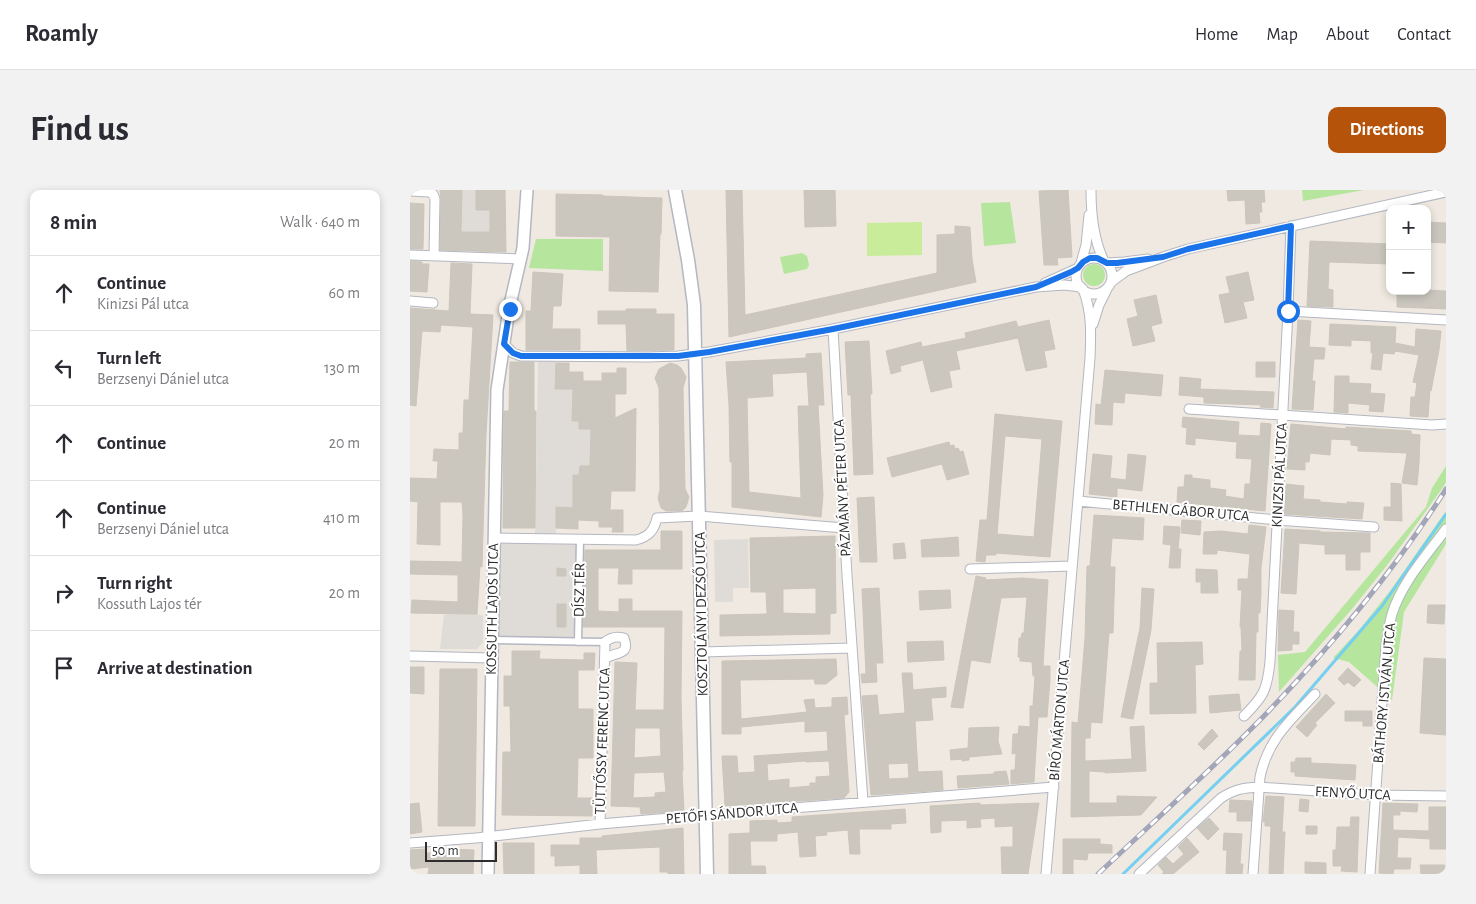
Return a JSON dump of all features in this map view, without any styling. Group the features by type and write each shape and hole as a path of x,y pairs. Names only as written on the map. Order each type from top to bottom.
{"main road":[{"name":"KOSZTOLÁNYI DEZSŐ UTCA","path":"675,190 692,284 696,354 707,874"}],"street":[{"name":"KOSSUTH LAJOS UTCA","path":"488,874 498,390 510,309 523,248 527,190"},
{"path":"1091,190 1091,207 1096,243 1111,270 1109,285"},
{"path":"410,192 429,192 433,194 435,199 434,256"},
{"path":"504,344 513,353 521,356 696,354 833,329 1036,287 1064,285 1096,293 1102,291 1126,270 1188,249 1446,192"},
{"path":"1082,288 1077,276 1084,253 1091,207"},
{"name":"KINIZSI PÁL UTCA","path":"1244,716 1263,695 1268,683 1291,226"},
{"path":"410,255 521,259"},
{"path":"1036,287 1058,278 1090,258 1097,258 1105,262 1124,262 1163,257"},
{"name":"BÍRÓ MÁRTON UTCA","path":"1091,332 1099,306 1109,285"},
{"name":"BÍRÓ MÁRTON UTCA","path":"1046,874 1091,332 1090,307 1082,288"},
{"path":"410,302 433,303"},
{"path":"1288,311 1446,320"},
{"name":"PÁZMÁNY PÉTER UTCA","path":"833,329 844,528 864,802"},
{"path":"1189,409 1432,425 1446,424"},
{"name":"BETHLEN GÁBOR UTCA","path":"1078,501 1277,520 1374,527"},
{"path":"494,538 636,540 652,532 657,518 699,516 844,528"},
{"name":"BÁTHORY ISTVÁN UTCA","path":"1370,874 1386,645 1392,614 1412,574 1446,529"},
{"name":"DÍSZ TÉR","path":"578,642 580,539"},
{"path":"970,569 1072,566"},
{"path":"492,640 605,642 617,636 624,638 627,645 625,650 619,654 610,654 605,659"},
{"name":"TÜTTŐSSY FERENC UTCA","path":"600,824 605,642"},
{"path":"702,652 852,648"},
{"path":"410,656 491,658"},
{"path":"1253,874 1259,787 1263,763 1273,741 1314,694"},
{"name":"PETŐFI SÁNDOR UTCA","path":"410,843 488,837 600,824 1054,787"},
{"name":"FENYŐ UTCA","path":"1139,874 1221,798 1241,788 1259,787 1376,795 1446,796"}],"green space":[{"path":"1302,190 1364,190 1303,201"},
{"path":"1010,202 1016,243 984,246 981,203"},
{"path":"922,222 922,255 867,256 867,223"},
{"path":"536,239 603,239 603,271 529,268"},
{"path":"802,253 807,256 809,265 807,269 784,274 780,257"},
{"path":"1094,264 1102,267 1105,275 1102,283 1094,286 1086,283 1083,275 1086,267"},
{"path":"1446,466 1446,482 1388,564 1352,609 1279,692 1278,655 1305,652 1426,507 1432,488"},
{"path":"1446,511 1446,544 1404,612 1392,700 1349,662 1333,658 1359,630 1390,591"}],"shaded area":[{"path":"462,190 476,190 490,210 490,232 461,232"},
{"path":"538,361 556,361 555,388 573,389 572,421 579,421 591,429 590,466 580,466 579,475 574,475 573,508 556,508 556,539 580,539 578,642 496,640 499,538 535,538"},
{"path":"748,539 749,588 733,588 733,602 715,602 714,540"},
{"path":"451,613 483,616 483,642 477,649 440,649 444,615"}],"building":[{"path":"440,190 462,190 461,232 490,232 490,210 476,210 476,190 505,190 506,252 440,250"},
{"path":"726,190 742,190 745,315 937,273 937,235 955,234 955,226 970,227 976,282 729,337"},
{"path":"804,190 835,190 836,226 805,227"},
{"path":"1068,190 1072,257 1057,258 1058,265 1044,265 1039,191"},
{"path":"1227,190 1264,190 1265,202 1261,202 1262,212 1259,212 1260,223 1246,224 1245,200 1228,201"},
{"path":"556,194 662,198 658,292 609,291 610,237 556,236"},
{"path":"410,203 424,204 423,249 410,249"},
{"path":"1431,222 1446,223 1446,243 1431,242"},
{"path":"1310,241 1386,244 1386,264 1329,262 1328,289 1333,290 1333,307 1307,306"},
{"path":"410,261 429,264 427,292 410,291"},
{"path":"451,263 472,264 470,314 493,315 486,434 482,567 480,566 477,614 411,613 412,600 458,602 458,575 410,574 410,561 462,562 462,502 440,502 440,545 417,544 418,502 410,501 410,478 437,479 438,461 433,461 434,449 459,450 459,433 463,433 464,400 469,400 473,327 441,325 440,332 422,331 416,406 410,405 410,308 449,311"},
{"path":"533,272 563,274 561,306 553,306 552,329 580,329 580,350 526,350 526,311 531,311"},
{"path":"1248,272 1254,300 1243,302 1247,318 1225,323 1219,295 1230,293 1226,277"},
{"path":"1431,290 1446,291 1446,309 1397,307 1397,295 1431,295"},
{"path":"1156,295 1162,323 1151,326 1155,341 1133,346 1127,319 1138,316 1134,300"},
{"path":"626,309 656,309 656,314 674,314 674,350 627,351 626,324 598,324 598,311 626,311"},
{"path":"1049,320 1055,349 1044,351 1047,367 1026,371 1018,338 956,351 960,369 949,371 952,387 931,392 923,360 900,366 901,371 891,374 886,351 921,342 922,347 966,338 965,333 1016,321 1018,327"},
{"path":"1298,320 1311,321 1309,347 1325,348 1324,359 1314,359 1312,381 1315,381 1313,410 1292,409"},
{"path":"1330,324 1396,327 1395,343 1415,347 1416,329 1441,331 1439,350 1430,390 1428,417 1410,416 1411,397 1415,397 1417,383 1413,382 1419,355 1395,351 1394,354 1383,353 1381,370 1371,369 1373,353 1371,353 1371,341 1351,340 1351,346 1329,345"},
{"path":"869,341 873,474 854,475 851,395 848,395 845,342"},
{"path":"821,353 824,405 818,405 823,495 821,517 732,507 732,462 730,462 726,362 806,358 806,354","holes":["807,372 809,406 798,406 801,498 749,492 747,398 773,396 772,374"]},
{"path":"510,362 534,362 534,411 536,411 535,528 503,528 504,411 509,411"},
{"path":"1256,362 1275,362 1275,377 1256,377"},
{"path":"556,363 569,363 569,372 583,372 583,381 602,381 602,373 617,373 617,368 626,368 626,394 615,394 615,418 636,408 635,491 611,491 610,510 623,510 623,532 612,532 613,527 599,527 599,521 578,520 578,529 556,528 556,507 573,508 573,475 579,475 580,466 590,466 591,429 579,429 579,421 572,421 573,389 555,389"},
{"path":"670,363 681,368 686,377 683,388 685,489 689,497 686,507 682,511 666,511 661,508 658,498 660,490 659,388 655,378 659,369"},
{"path":"1105,370 1163,375 1161,396 1125,393 1124,403 1113,402 1112,425 1095,424 1096,404 1101,405"},
{"path":"1335,376 1349,376 1349,383 1371,384 1370,393 1385,394 1383,412 1369,411 1370,405 1348,403 1348,413 1334,412"},
{"path":"1180,377 1201,379 1200,389 1274,392 1273,408 1260,407 1261,405 1204,403 1204,397 1179,395"},
{"path":"995,414 1062,421 1050,557 996,553 996,555 986,555 985,562 976,561 980,520 987,520","holes":["1005,436 1042,439 1034,537 997,534"]},
{"path":"1183,417 1239,422 1238,435 1260,436 1261,423 1271,424 1265,511 1177,502 1178,487 1184,487 1185,475 1192,475 1192,478 1210,480 1210,488 1226,490 1225,496 1244,499 1245,484 1250,484 1252,459 1236,458 1237,442 1195,438 1195,445 1186,444 1187,428 1182,427"},
{"path":"1291,424 1346,429 1346,427 1411,431 1411,434 1420,435 1417,485 1402,483 1407,453 1358,451 1358,446 1351,445 1351,440 1331,439 1330,455 1310,453 1309,462 1305,462 1305,470 1287,469"},
{"path":"949,442 950,446 954,445 955,449 958,448 960,452 963,451 969,474 947,480 942,464 892,477 887,458"},
{"path":"1093,454 1112,456 1110,478 1126,480 1128,454 1146,456 1142,491 1117,488 1117,497 1089,494"},
{"path":"1391,483 1401,484 1402,521 1384,520 1384,507 1391,507"},
{"path":"1286,484 1304,486 1303,499 1347,504 1347,502 1364,503 1362,519 1284,514"},
{"path":"874,497 877,562 860,562 857,498"},
{"path":"1094,515 1144,518 1143,540 1112,538 1110,567 1115,567 1113,633 1109,633 1102,723 1091,722 1090,738 1085,738 1085,761 1132,759 1130,727 1144,726 1146,771 1105,773 1089,771 1089,803 1117,803 1117,796 1157,797 1141,815 1071,817 1072,722 1078,723 1085,638 1087,566 1090,566"},
{"path":"1182,520 1201,521 1200,535 1181,533"},
{"path":"1249,525 1266,527 1261,568 1260,613 1258,613 1258,632 1256,632 1255,680 1239,680 1240,651 1242,651 1240,627 1242,590 1238,590 1238,579 1248,579 1250,554 1217,550 1217,554 1203,554 1204,532 1221,531 1248,534"},
{"path":"1164,526 1180,527 1178,549 1181,549 1180,568 1169,568 1171,545 1163,544"},
{"path":"1285,529 1370,533 1370,552 1360,552 1360,570 1346,570 1346,554 1325,554 1325,545 1299,543 1296,594 1281,593"},
{"path":"661,531 682,531 682,569 632,569 632,584 618,584 619,568 598,568 598,611 619,612 619,599 632,599 632,611 682,611 681,696 684,811 641,814 640,807 611,806 615,662 637,663 635,710 664,710 665,627 583,627 585,550 661,550","holes":["635,728 660,728 661,756 634,758","664,772 666,792 655,793 655,797 633,798 634,773"]},
{"path":"835,536 836,613 830,614 830,634 720,636 720,615 767,614 766,592 751,592 750,538","holes":["816,588 816,614 783,613 783,589"]},
{"path":"958,537 959,556 922,557 921,540"},
{"path":"904,543 906,558 894,559 893,544"},
{"path":"557,568 566,569 566,576 557,576"},
{"path":"1196,569 1217,570 1218,593 1201,593 1201,582 1196,582"},
{"path":"976,576 986,578 985,580 1022,578 1048,580 1043,666 1050,666 1050,680 1047,717 1038,717 1034,782 1011,784 1011,770 1015,770 1016,753 1012,754 1013,734 1018,734 1019,726 1030,727 1030,706 1033,706 1035,676 1033,676 1032,662 1020,661 1020,657 1018,657 1019,638 1024,633 1027,597 1001,598 990,663 971,660 963,708 951,707"},
{"path":"879,588 883,663 876,663 877,682 862,683 861,674 866,674 862,589"},
{"path":"1142,588 1154,589 1151,630 1133,719 1121,717 1140,628"},
{"path":"950,590 951,608 920,610 919,591"},
{"path":"557,604 566,604 566,627 557,627"},
{"path":"1428,605 1445,605 1444,624 1427,623"},
{"path":"1279,610 1294,611 1293,632 1299,632 1299,644 1292,644 1292,650 1278,651"},
{"path":"943,641 944,660 908,662 907,642"},
{"path":"1202,642 1203,664 1195,665 1196,713 1150,714 1150,683 1158,683 1157,643"},
{"path":"512,651 540,651 539,659 584,660 584,653 595,653 594,670 578,670 578,709 593,709 593,758 578,758 577,798 592,798 592,816 502,815 503,752 511,752 510,706 504,706 504,676 512,676"},
{"path":"1424,658 1446,659 1446,735 1420,733"},
{"path":"836,659 837,675 826,684 815,684 814,679 740,680 741,719 807,712 804,700 814,699 815,708 832,707 832,698 847,697 848,714 844,715 849,792 844,798 725,806 722,756 737,756 738,773 755,772 754,756 828,751 827,731 805,732 805,721 741,727 741,734 722,734 722,661","holes":["829,761 830,776 816,777 816,783 810,783 810,786 789,788 789,779 768,781 767,764"]},
{"path":"410,667 424,667 424,694 410,693"},
{"path":"1348,668 1361,680 1354,687 1348,682 1344,685 1338,679"},
{"path":"440,669 477,669 475,826 438,826"},
{"path":"902,673 912,673 913,690 946,687 946,697 931,698 933,720 915,721 918,772 942,771 943,790 871,795 862,696 877,695 879,715 905,713","holes":["908,763 909,778 889,779 888,764"]},
{"path":"1239,694 1241,710 1210,713 1209,696"},
{"path":"1326,694 1335,703 1315,723 1317,725 1307,737 1296,727"},
{"path":"1345,711 1372,711 1372,726 1363,726 1363,721 1345,721"},
{"path":"999,727 998,741 1002,754 969,757 969,760 962,761 962,759 951,760 950,750 968,748 969,728"},
{"path":"1212,729 1218,736 1204,750 1198,744"},
{"path":"1296,758 1311,758 1311,763 1356,765 1355,780 1295,776 1295,772 1291,772 1291,762 1295,762"},
{"path":"1006,771 1009,784 958,788 957,776 994,774 994,772"},
{"path":"1266,796 1284,797 1282,832 1285,832 1283,874 1269,874 1271,826 1265,826 1265,822 1263,822"},
{"path":"1300,799 1309,800 1308,812 1299,811"},
{"path":"1230,800 1252,801 1251,821 1237,821 1237,812 1229,812"},
{"path":"419,803 422,832 410,834 410,804"},
{"path":"980,803 980,805 1039,803 1028,874 1002,874 1001,847 1013,847 1013,826 995,827 995,818 980,819 981,827 967,828 967,820 941,821 941,832 931,833 930,806"},
{"path":"1383,803 1418,804 1417,812 1400,811 1400,815 1393,815 1393,830 1429,831 1429,807 1446,807 1446,849 1430,849 1430,839 1398,837 1397,858 1411,858 1410,869 1394,869 1393,874 1379,873"},
{"path":"905,809 906,823 891,824 891,829 859,829 860,854 850,854 848,830 826,832 827,835 815,836 816,856 800,857 798,832 777,834 777,841 750,841 751,866 765,866 766,874 729,874 729,834 750,833 750,821 777,820 777,823 792,822 792,817"},
{"path":"1351,817 1359,817 1357,872 1341,871 1342,866 1333,866 1333,850 1336,850 1337,827 1350,827"},
{"path":"1209,818 1219,829 1208,840 1197,828"},
{"path":"1306,826 1317,826 1317,834 1306,834"},
{"path":"683,828 684,874 660,872 660,847 596,850 597,874 580,874 580,865 555,866 555,856 551,856 551,845 580,845 580,838 602,838 602,836"},
{"path":"1224,833 1242,834 1240,864 1243,864 1242,874 1226,874 1227,850 1223,850"},
{"path":"1187,838 1199,852 1173,874 1162,874 1164,872 1158,865 1166,857 1173,864 1184,854 1178,847"},
{"path":"1063,839 1100,839 1100,844 1112,845 1112,853 1088,853 1087,860 1073,859 1073,874 1063,874"},
{"path":"503,843 534,843 534,874 504,874"},
{"path":"425,849 425,853 444,853 444,849 474,850 473,874 428,874 429,867 410,869 410,850"},
{"path":"1305,862 1326,863 1326,874 1305,873"},
{"path":"1420,865 1445,865 1445,874 1421,874"}],"waterway":[{"path":"1123,874 1295,707 1382,606 1446,514"}],"railway":[{"path":"1098,874 1240,740 1311,666 1382,580 1446,489"}],"route":[{"path":"510,309 504,344 513,353 521,356 678,356 773,341 1036,287 1071,272 1090,258 1104,260 1107,263 1117,263 1163,257 1188,249 1291,226 1288,311"}]}
